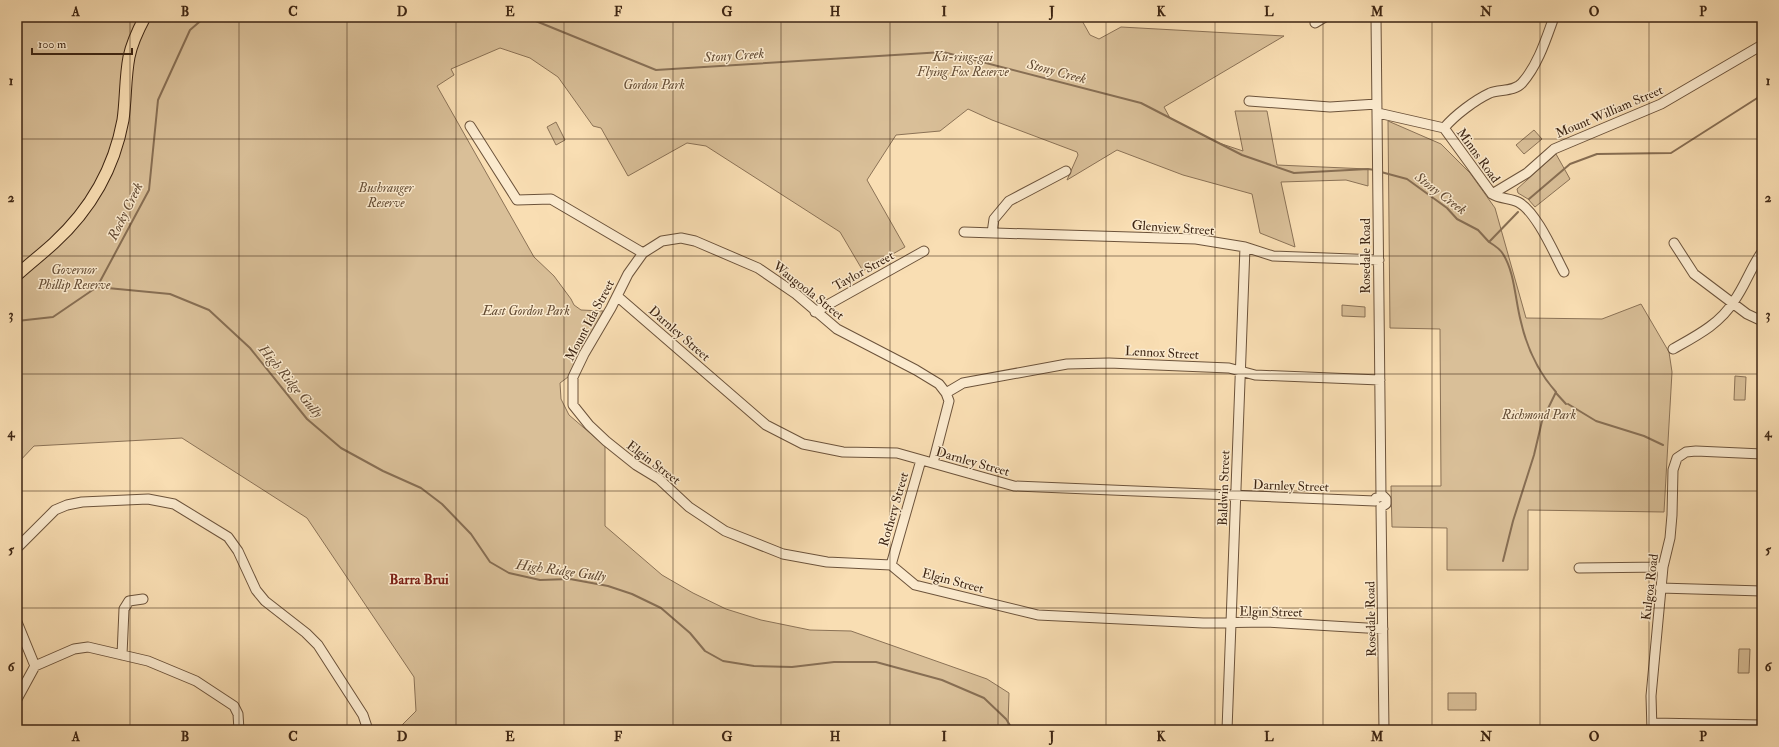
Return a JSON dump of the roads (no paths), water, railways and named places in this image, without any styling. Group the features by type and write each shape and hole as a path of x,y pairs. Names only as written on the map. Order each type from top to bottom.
{"main road":[{"path":"17,275 54,244 79,216 91,200 108,171 117,147 123,119 129,57 132,43 145,17"}],"street":[{"path":"1315,23 1325,17"},
{"name":"Rosedale Road","path":"1376,17 1380,380 1379,501 1383,629 1384,730"},
{"path":"1444,128 1453,117 1491,93 1512,89 1522,84 1541,52 1554,17"},
{"name":"Mount William Street","path":"1492,194 1527,174 1554,149 1661,104 1762,44"},
{"name":"Minns Road","path":"1249,101 1330,107 1377,108 1444,128 1492,194"},
{"path":"470,126 518,200 551,199 643,253"},
{"path":"992,233 994,219 1009,201 1066,171"},
{"path":"1492,194 1499,198 1518,201 1530,210 1564,272"},
{"name":"Glenview Street","path":"964,232 1196,239 1245,247 1274,256 1379,260"},
{"name":"Waugoola Street","path":"643,253 662,240 681,238 695,241 758,268 796,294 815,312 837,329 916,370 939,384 946,393"},
{"path":"1674,242 1694,274 1734,302 1747,314 1762,321"},
{"name":"Baldwin Street","path":"1227,730 1245,247"},
{"name":"Taylor Street","path":"815,312 924,251"},
{"path":"1673,349 1710,327 1734,302 1762,252"},
{"name":"Mount Ida Street","path":"573,405 573,377 628,274 643,253"},
{"name":"Darnley Street","path":"617,296 766,425 803,444 843,452 896,453 1014,486 1379,501"},
{"name":"Lennox Street","path":"946,393 963,383 1067,364 1125,364 1229,368 1255,376 1380,380"},
{"path":"933,463 949,401 946,393"},
{"name":"Elgin Street","path":"573,405 589,425 606,440 636,465 659,479 689,507 725,531 783,554 827,562 891,565 915,585 1038,615 1203,623 1268,622 1383,629"},
{"name":"Kulgoa Road","path":"1652,727 1651,696 1660,588 1670,538 1673,470 1677,458 1686,452 1762,454"},
{"name":"Rothery Street","path":"891,565 921,460"},
{"path":"17,548 55,510 67,505 82,502 148,499 174,504 228,537 238,551 256,590 265,601 306,633 318,645 363,715 368,730"},
{"path":"1579,568 1663,567"},
{"path":"1660,588 1762,591"},
{"path":"122,655 124,609 129,601 143,599"},
{"path":"17,622 35,666"},
{"path":"17,700 35,666 81,647 88,647 148,661 196,681 234,706 238,714 239,730"},
{"path":"1652,727 1762,725"}],"waterway":[{"name":"Rocky Creek","path":"17,321 53,317 97,287 149,190 158,100 190,30 205,17"},
{"name":"Stony Creek","path":"526,17 656,70 943,52 1141,103 1242,155 1294,173 1368,169 1375,170"},
{"name":"Stony Creek","path":"1529,199 1570,164 1597,154 1671,153 1762,95"},
{"name":"Stony Creek","path":"1381,172 1407,179 1447,208 1457,219 1478,230 1489,242 1518,212"},
{"path":"1489,242 1500,250 1507,261 1526,341 1539,368 1556,392 1542,421 1534,455 1513,521 1503,561"},
{"name":"High Ridge Gully","path":"97,287 170,294 209,310 250,348 307,419 341,448 383,471 421,488 442,504 471,534 490,562 509,573 540,580 570,579 608,586 632,594 661,608 690,633 705,651 723,661 754,666 792,667 834,662 876,662 942,680 984,698 1006,719 1013,730"},
{"path":"1556,393 1566,404"},
{"path":"1568,404 1596,421 1644,436 1663,445"}],"district":[{"name":"Barra Brui","path":"419,579"}],"park label":[{"name":"Ku-ring-gai Flying Fox Reserve","path":"963,64"},
{"name":"Gordon Park","path":"654,84"},
{"name":"Bushranger Reserve","path":"386,194"},
{"name":"Governor Phillip Reserve","path":"74,276"},
{"name":"East Gordon Park","path":"526,310"},
{"name":"Richmond Park","path":"1539,414"}]}
